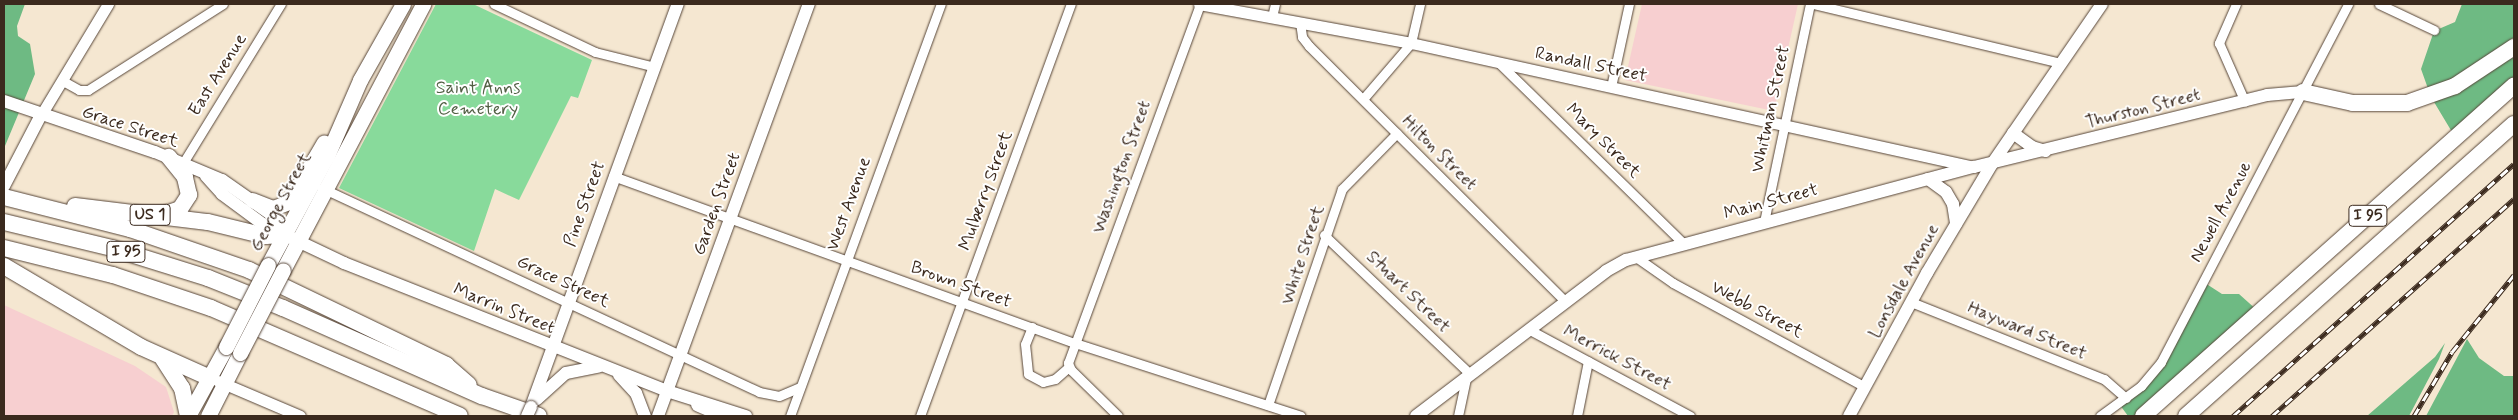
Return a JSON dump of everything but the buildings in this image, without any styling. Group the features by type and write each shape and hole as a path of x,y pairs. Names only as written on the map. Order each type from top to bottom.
{"highway":[{"path":"2303,92 2353,103 2407,103 2455,86 2514,47"},
{"name":"I 95","path":"2143,416 2514,85"},
{"name":"I 95","path":"2186,416 2514,124"},
{"path":"154,215 176,212 187,200 188,182 176,160"},
{"path":"7,194 153,236 262,275 446,365 482,396"},
{"name":"US 1","path":"7,194 221,224 259,235 292,238"},
{"name":"I 95","path":"4,222 99,244 208,278 283,308 482,396 532,413"},
{"name":"I 95","path":"4,248 104,272 211,308 460,416"},
{"path":"4,266 162,358 217,381"},
{"path":"162,358 182,388 188,416"},
{"path":"699,404 727,416"}],"main road":[{"name":"George Street","path":"319,187 360,80 402,4"},
{"name":"George Street","path":"188,416 217,381 319,187 423,4"},
{"name":"Pine Street","path":"532,413 552,346 613,176 678,4"},
{"name":"Garden Street","path":"659,414 809,4"},
{"path":"1992,164 2102,4"},
{"path":"252,200 273,208 289,202 360,80"},
{"name":"Thurston Street","path":"1992,164 2266,96 2303,92"},
{"name":"Grace Street","path":"6,101 41,115 176,160 206,176 230,184 272,215 292,238"},
{"path":"7,194 41,115"},
{"path":"2013,133 2032,147 2045,151"},
{"name":"Main Street","path":"1416,416 1606,270 1636,257 1683,244 1974,167 1992,164"},
{"name":"Lonsdale Avenue","path":"1849,416 1956,224 1992,164"},
{"name":"Grace Street","path":"206,176 229,199 264,225 292,238"},
{"path":"1928,179 1946,192 1953,204 1956,224"},
{"name":"Marrin Street","path":"292,238 359,270 699,404 746,416"},
{"path":"532,413 558,378 582,368 610,369 630,385 644,411"},
{"name":"George Street","path":"208,416 217,381"}],"street":[{"path":"41,115 108,4"},
{"path":"63,81 79,90 88,90 223,4"},
{"name":"East Avenue","path":"176,160 281,4"},
{"path":"494,4 595,52 655,67"},
{"name":"West Avenue","path":"790,416 941,4"},
{"name":"Mulberry Street","path":"920,416 1071,4"},
{"name":"Randall Street","path":"1199,4 1412,43 1974,167"},
{"name":"Washington Street","path":"1075,343 1199,4"},
{"path":"1272,17 1275,4"},
{"path":"1363,99 1412,43 1420,4"},
{"path":"1611,87 1629,4"},
{"path":"1812,4 2061,63"},
{"name":"Whitman Street","path":"1764,222 1783,125 1812,4"},
{"path":"2236,4 2219,43 2245,102"},
{"name":"Newell Avenue","path":"2100,416 2126,398 2147,380 2161,362 2348,4"},
{"path":"2379,4 2434,30"},
{"name":"Hilton Street","path":"1300,22 1299,30 1306,41 1565,301"},
{"name":"Mary Street","path":"1499,62 1683,244"},
{"name":"White Street","path":"1268,405 1296,329 1324,235 1342,189 1397,133"},
{"name":"Brown Street","path":"613,176 1075,343 1301,416"},
{"name":"Grace Street","path":"319,187 771,397 800,387"},
{"name":"Stuart Street","path":"1324,235 1468,375"},
{"name":"Webb Street","path":"1636,257 1673,283 1865,387"},
{"name":"Hayward Street","path":"1912,302 2104,380 2126,398"},
{"path":"1032,327 1025,344 1028,374 1043,382 1055,379 1069,367 1075,343"},
{"name":"Merrick Street","path":"1528,329 1690,416"},
{"path":"1577,416 1588,360"},
{"path":"1069,367 1118,416"},
{"path":"1459,412 1468,375"},
{"path":"217,381 300,416"},
{"path":"1445,393 1459,412"}],"shaded area":[{"path":"1642,4 1798,4 1774,111 1625,80"},
{"path":"4,305 135,366 166,387 174,412 172,416 4,416"}],"green space":[{"path":"4,4 25,4 17,26 18,36 30,44 35,74 5,146"},
{"name":"Saint Anns Cemetery","path":"436,4 473,4 592,60 578,98 571,96 519,200 495,189 474,251 339,188"},
{"path":"2462,4 2514,4 2514,85 2455,137 2431,97 2421,69 2434,31 2455,22"},
{"path":"2205,283 2222,294 2239,294 2258,311 2142,416 2128,416 2117,401 2148,376"},
{"path":"2467,339 2479,358 2504,376 2514,376 2514,416 2426,416"},
{"path":"2445,343 2439,359 2409,416 2367,416 2435,357"}],"railway":[{"path":"2233,416 2514,164"},
{"path":"2272,416 2514,199"},
{"path":"2414,416 2452,352 2514,275"}]}
